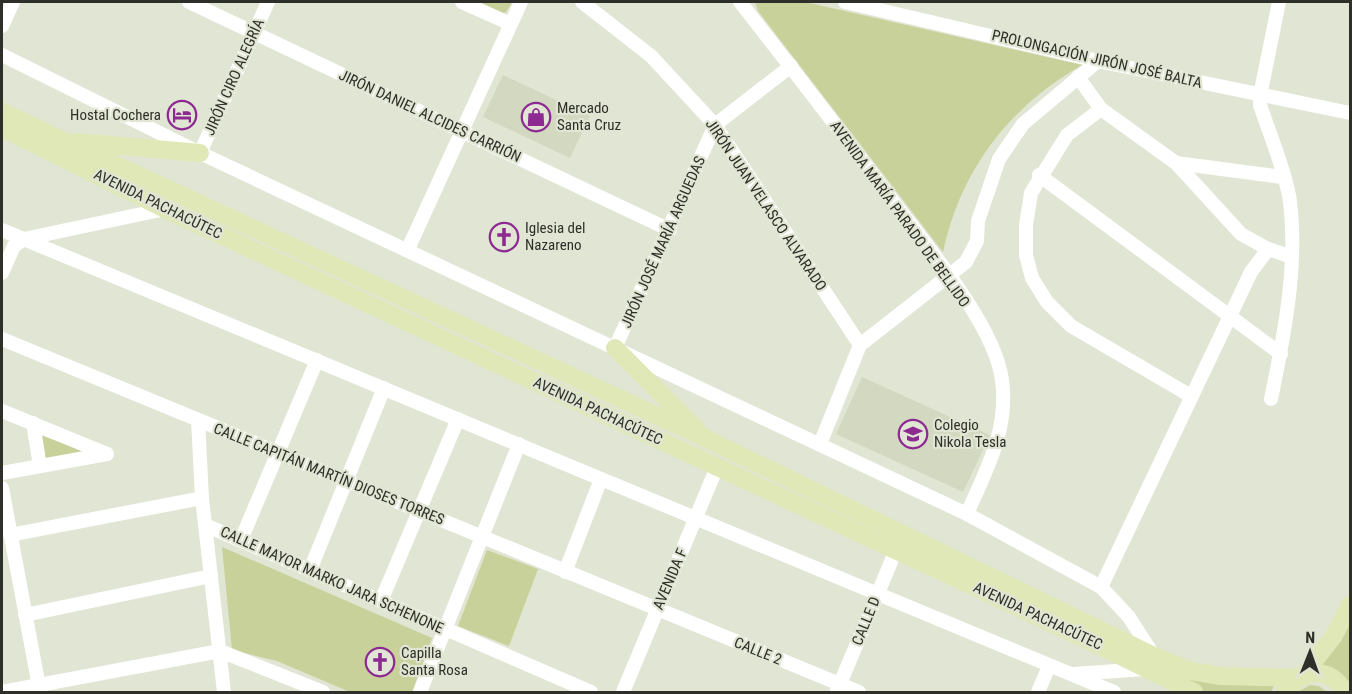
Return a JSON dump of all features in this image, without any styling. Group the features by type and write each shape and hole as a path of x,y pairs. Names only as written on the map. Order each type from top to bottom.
{"main road":[{"name":"AVENIDA PACHACÚTEC","path":"2,112 707,439 1151,662 1194,693"},
{"name":"AVENIDA PACHACÚTEC","path":"2,128 165,209 896,550 1151,662 1221,676 1324,675 1336,681 1345,693"},
{"path":"62,140 200,153"},
{"path":"615,348 707,439"},
{"path":"1285,693 1333,637 1350,605"}],"street":[{"path":"2,26 13,2"},
{"name":"JIRÓN DANIEL ALCIDES CARRIÓN","path":"189,2 670,230"},
{"name":"JIRÓN CIRO ALEGRÍA","path":"200,153 268,2"},
{"path":"462,2 511,24"},
{"path":"408,249 521,2"},
{"name":"JIRÓN JUAN VELASCO ALVARADO","path":"582,2 651,56 715,125 860,345"},
{"name":"AVENIDA MARÍA PARADO DE BELLIDO","path":"740,2 950,277 995,348 1002,380 1004,413 999,439 967,514"},
{"name":"PROLONGACIÓN JIRÓN JOSÉ BALTA","path":"845,2 1260,96 1350,113"},
{"path":"1271,399 1281,354 1292,257 1290,199 1260,96 1279,2"},
{"name":"AVENIDA PACHACÚTEC","path":"2,55 200,153 967,514 1101,587 1129,617 1151,662"},
{"path":"820,444 860,345 950,277 966,262 977,241 978,221 999,159 1023,124 1098,60"},
{"name":"JIRÓN JOSÉ MARÍA ARGUEDAS","path":"615,348 670,230 715,125 791,66"},
{"path":"1078,77 1101,109 1176,163 1240,234 1268,249 1292,257"},
{"path":"1101,109 1067,135 1040,175 1031,193 1026,225 1026,255 1032,278 1047,302 1071,326 1191,396"},
{"path":"1176,163 1282,177"},
{"path":"1040,175 1281,354"},
{"path":"2,273 14,246 24,239 165,209"},
{"path":"2,230 1114,693"},
{"path":"1101,587 1251,272 1268,249"},
{"name":"CALLE CAPITÁN MARTÍN DIOSES TORRES","path":"2,339 657,610"},
{"path":"241,540 317,360"},
{"path":"310,570 384,388"},
{"path":"2,411 107,454 2,473"},
{"path":"381,601 458,419"},
{"path":"198,420 202,498 224,693"},
{"path":"33,423 40,466"},
{"path":"420,693 519,444"},
{"name":"AVENIDA F","path":"623,693 717,466"},
{"path":"565,572 601,479"},
{"path":"2,488 40,689"},
{"path":"10,535 202,498"},
{"name":"CALLE MAYOR MARKO JARA SCHENONE","path":"205,525 591,693"},
{"name":"CALLE D","path":"838,688 896,550"},
{"path":"25,615 212,576"},
{"name":"CALLE 2","path":"657,610 838,688 860,693"},
{"path":"2,692 40,689 220,651 323,693"},
{"path":"1069,674 1151,662"},
{"path":"1038,693 1049,666"}],"shaded area":[{"name":"Mercado Santa Cruz","path":"503,75 590,116 570,158 483,117"},
{"name":"Colegio Nikola Tesla","path":"862,377 990,435 963,492 836,434"}],"green space":[{"path":"468,2 512,2 506,12 498,16"},
{"path":"755,2 805,2 1082,65 1032,100 992,143 962,194 943,252 758,11"},
{"path":"40,435 91,453 44,461"},
{"path":"222,547 432,638 412,692 350,692 277,661 232,650"},
{"path":"487,550 538,569 509,646 458,626"},
{"path":"1350,625 1350,684 1320,667"},
{"path":"1168,667 1274,686 1271,692 1203,692"},
{"path":"1310,685 1319,686 1327,692 1298,692"}],"place":[{"name":"Hostal Cochera","path":"182,115"},
{"name":"Mercado Santa Cruz","path":"536,117"},
{"name":"Iglesia del Nazareno","path":"504,237"},
{"name":"Colegio Nikola Tesla","path":"913,434"},
{"name":"Capilla Santa Rosa","path":"380,662"}]}
